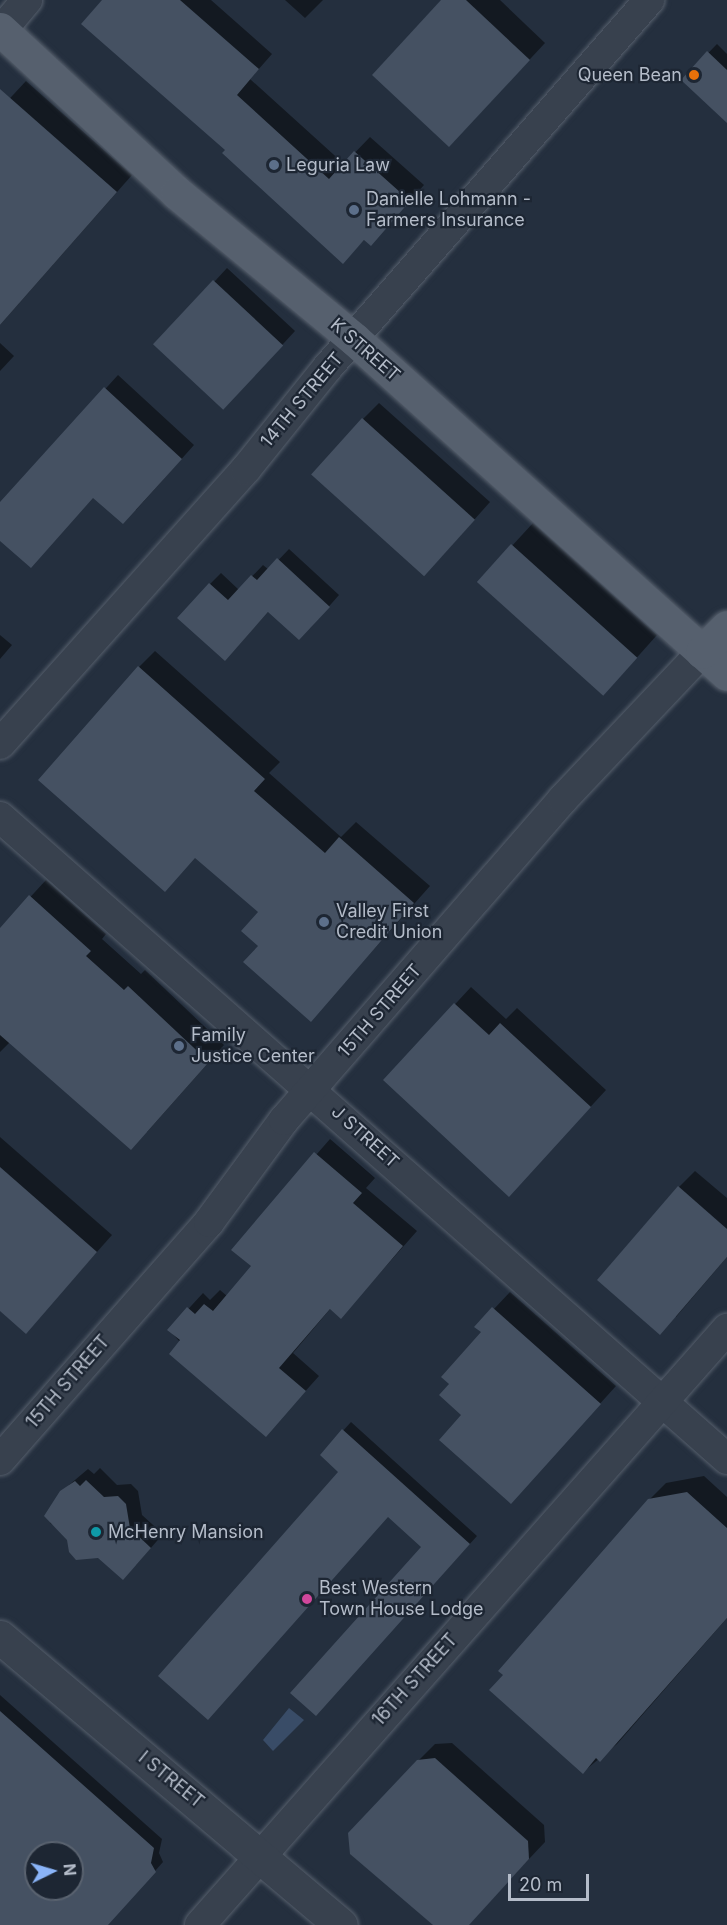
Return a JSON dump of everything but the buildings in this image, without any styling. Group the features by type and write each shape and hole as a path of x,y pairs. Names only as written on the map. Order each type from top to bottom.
{"main road":[{"name":"K STREET","path":"0,31 177,193 354,339 727,674"},
{"name":"15TH STREET","path":"702,652 727,627"}],"street":[{"path":"0,31 27,0"},
{"name":"14TH STREET","path":"0,744 246,469 354,339 649,0"},
{"name":"15TH STREET","path":"0,1460 209,1222 284,1120 563,799 702,652"},
{"name":"J STREET","path":"0,817 136,940 311,1090 664,1400 727,1459"},
{"name":"16TH STREET","path":"200,1925 727,1329"},
{"name":"I STREET","path":"0,1637 341,1925"}],"water":[{"path":"289,1708 304,1720 273,1751 263,1740"}],"place":[{"name":"Queen Bean","path":"694,75"},
{"name":"Leguria Law","path":"274,165"},
{"name":"Danielle Lohmann - Farmers Insurance","path":"354,210"},
{"name":"Valley First Credit Union","path":"324,922"},
{"name":"Family Justice Center","path":"179,1046"},
{"name":"McHenry Mansion","path":"96,1532"},
{"name":"Best Western Town House Lodge","path":"307,1599"}]}
